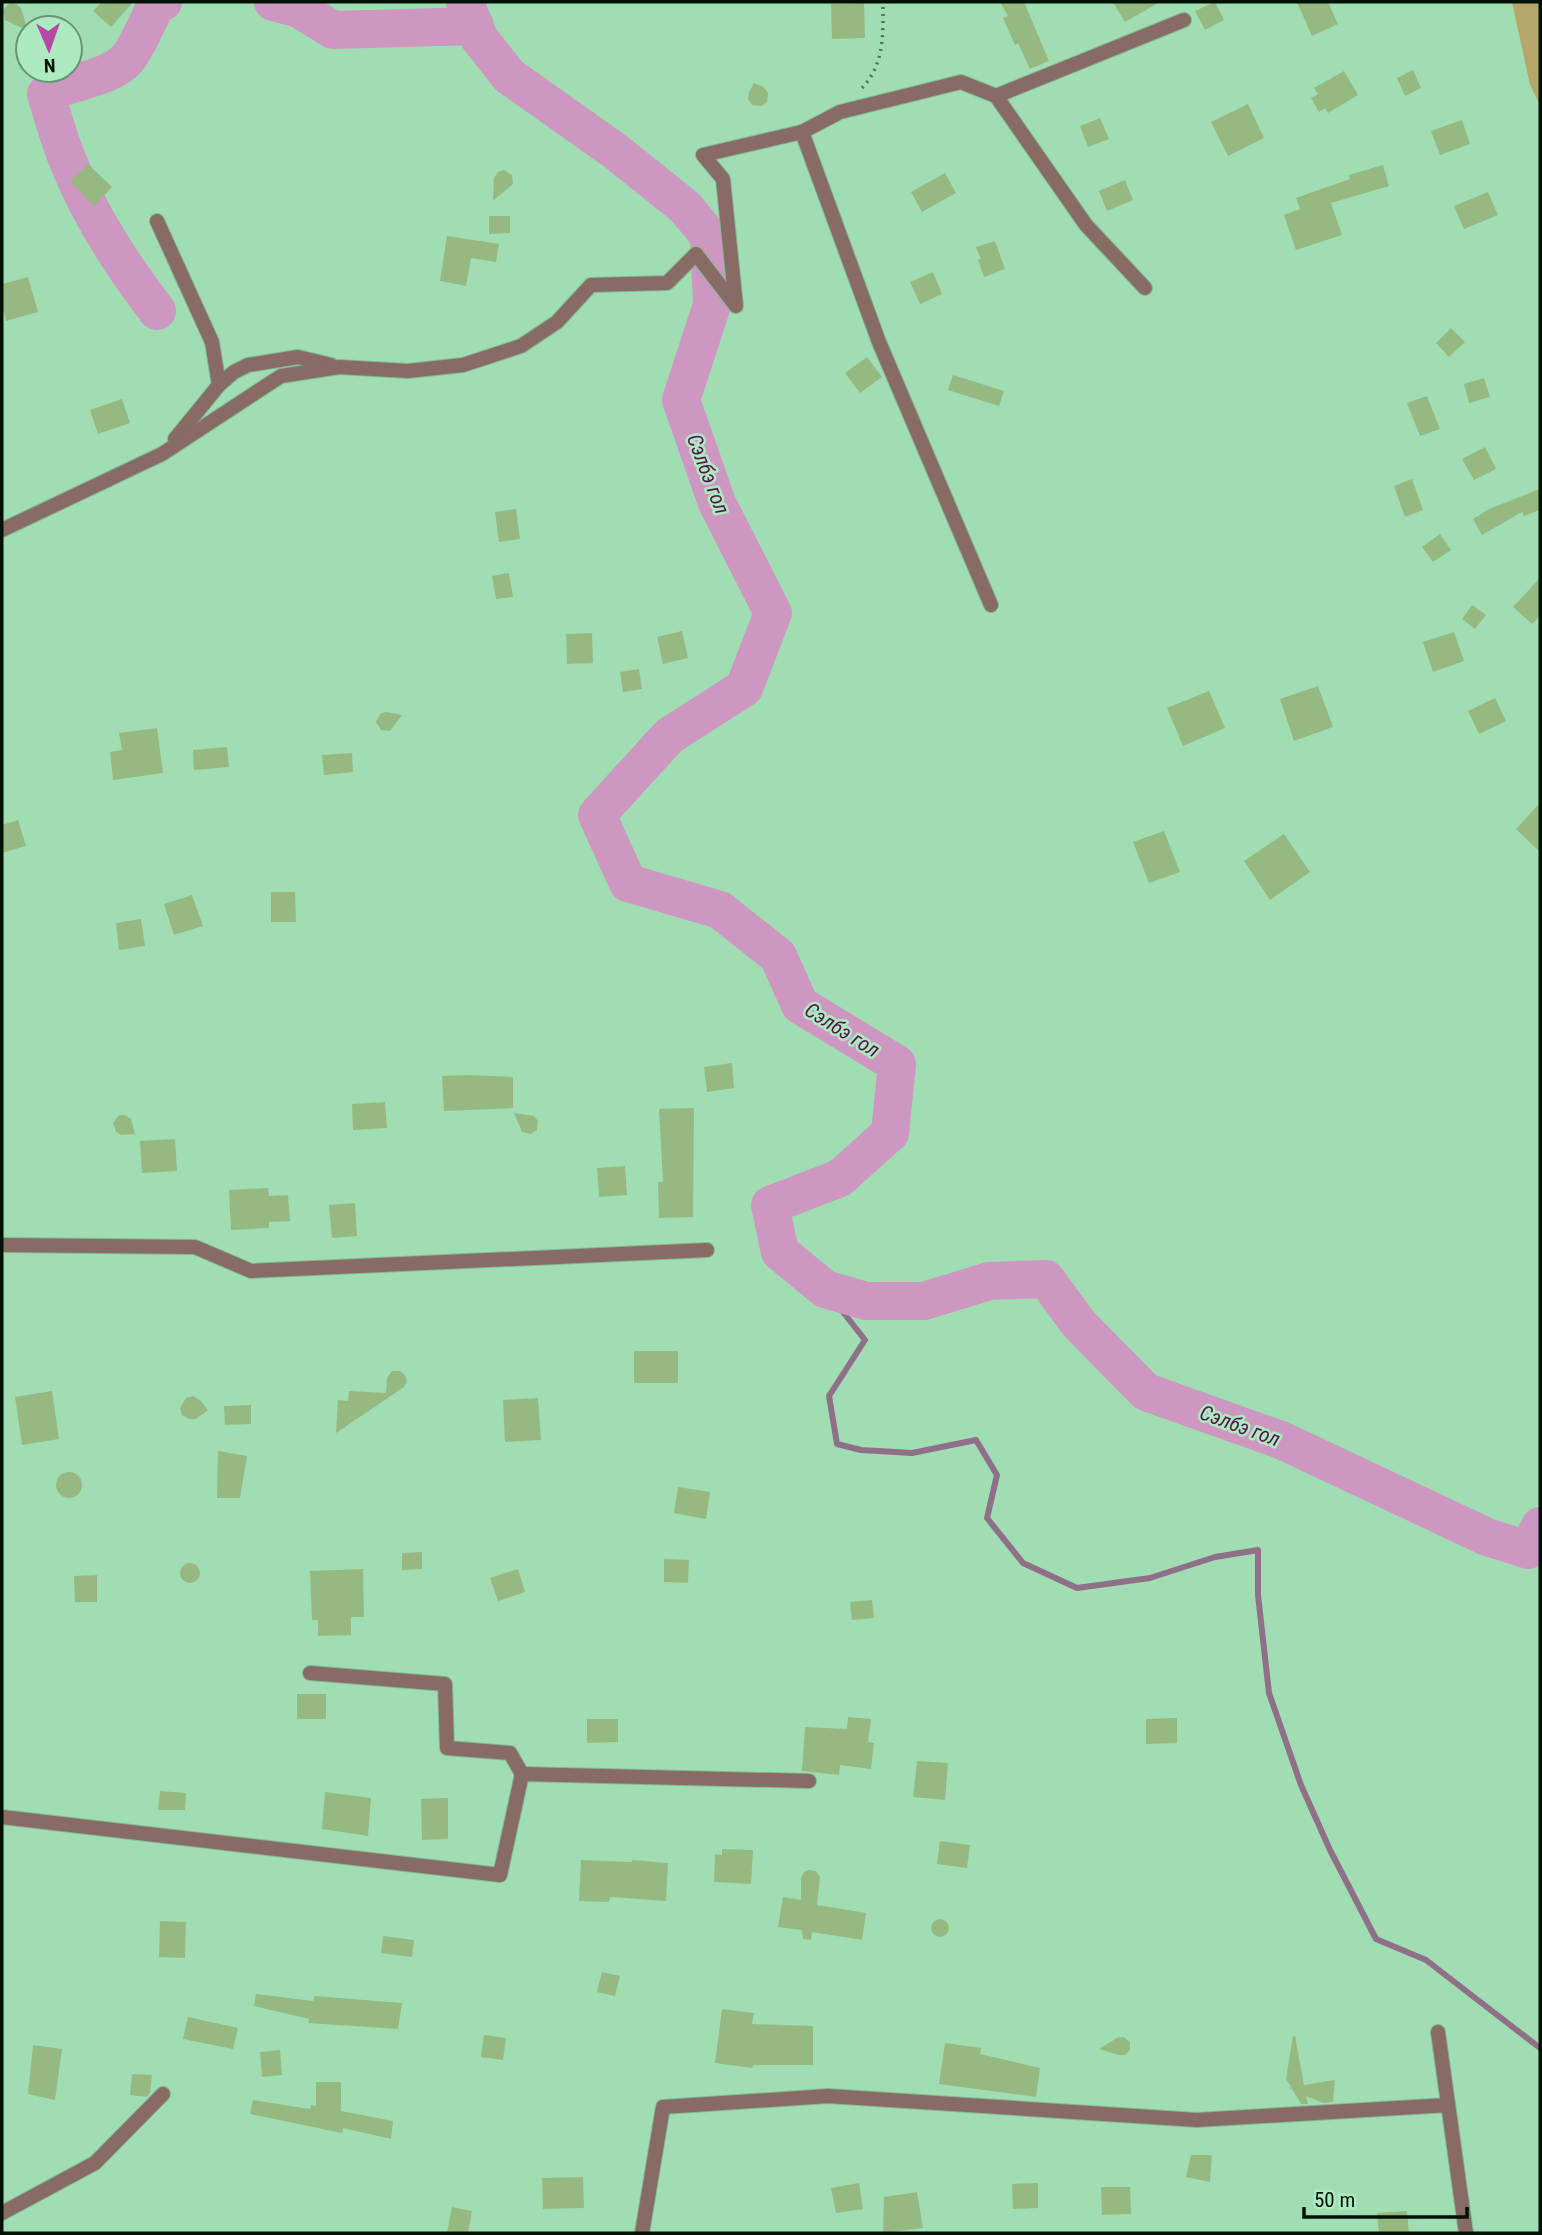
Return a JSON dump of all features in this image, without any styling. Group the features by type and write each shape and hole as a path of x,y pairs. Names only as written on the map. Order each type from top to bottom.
{"street":[{"path":"996,96 1184,20"},
{"path":"162,454 219,385 241,369 268,361 298,357 339,367 408,371 463,365 521,346 557,322 591,285 667,283 695,254 737,306 723,179 703,155 802,132 839,112 961,82 996,96 1086,225 1145,288"},
{"path":"802,132 879,342 991,605"},
{"path":"158,221 208,331 216,358 219,385"},
{"path":"2,530 162,454 281,376 339,367"},
{"path":"2,1245 195,1247 251,1271 707,1250"},
{"path":"2,1817 500,1875 522,1774 510,1753 447,1748 445,1684 310,1673"},
{"path":"522,1774 809,1781"},
{"path":"1438,2032 1466,2233"},
{"path":"2,2213 95,2163 163,2094"},
{"path":"642,2233 663,2107 828,2096 1197,2120 1448,2105"}],"path":[{"path":"839,112 872,78 883,47 883,2"}],"shaded area":[{"path":"1512,2 1540,2 1540,105 1530,85"}],"building":[{"path":"102,2 133,2 111,27 93,11"},
{"path":"1000,2 1024,2 1049,61 1030,69 1018,43 1015,45 1003,18 1008,16"},
{"path":"1113,2 1160,2 1125,22"},
{"path":"1215,2 1224,20 1205,30 1195,11"},
{"path":"1297,2 1328,2 1338,24 1312,36"},
{"path":"10,3 16,4 23,14 14,14 14,24 5,20 3,10"},
{"path":"864,3 865,38 832,39 831,4"},
{"path":"1413,70 1421,88 1405,96 1397,78"},
{"path":"1344,71 1358,95 1328,113 1325,108 1319,112 1311,98 1318,94 1314,88"},
{"path":"754,83 764,87 768,93 767,102 762,106 752,105 748,99"},
{"path":"1248,104 1264,138 1228,156 1211,122"},
{"path":"1100,118 1109,139 1088,147 1080,126"},
{"path":"1462,120 1470,144 1440,155 1431,131"},
{"path":"88,164 112,187 94,206 70,181"},
{"path":"1383,165 1389,186 1331,203 1342,235 1296,250 1284,215 1300,209 1296,198 1350,179 1349,175"},
{"path":"504,170 512,175 513,184 493,201 494,178 498,172"},
{"path":"945,173 956,193 922,212 911,192"},
{"path":"1125,180 1133,200 1107,211 1099,191"},
{"path":"1488,192 1498,215 1464,229 1454,206"},
{"path":"489,216 510,216 510,233 489,234"},
{"path":"447,236 499,244 496,262 471,258 466,286 440,281"},
{"path":"995,241 1005,269 984,277 976,247"},
{"path":"933,272 942,294 920,304 910,282"},
{"path":"28,277 38,312 6,321 2,305 2,284"},
{"path":"1451,328 1465,342 1449,357 1436,343"},
{"path":"867,357 882,377 860,393 845,373"},
{"path":"953,375 1004,391 999,406 948,390"},
{"path":"1484,378 1490,397 1469,403 1464,384"},
{"path":"1427,396 1440,429 1420,436 1407,403"},
{"path":"122,399 130,423 98,434 90,410"},
{"path":"1485,447 1496,469 1474,480 1462,459"},
{"path":"1412,479 1423,510 1405,517 1394,486"},
{"path":"1540,489 1540,510 1524,516 1522,512 1482,535 1473,519 1489,509"},
{"path":"516,509 520,539 499,542 495,512"},
{"path":"1440,534 1451,550 1433,562 1422,547"},
{"path":"509,573 513,597 496,599 492,576"},
{"path":"1540,578 1540,616 1532,624 1513,607"},
{"path":"1472,605 1486,615 1475,629 1462,619"},
{"path":"682,631 688,658 663,664 657,637"},
{"path":"1454,632 1464,661 1433,672 1423,642"},
{"path":"592,633 593,663 567,664 566,634"},
{"path":"639,669 642,689 623,692 620,672"},
{"path":"1318,686 1333,727 1294,741 1280,699"},
{"path":"1209,691 1225,728 1183,746 1167,708"},
{"path":"1495,698 1506,721 1479,734 1468,711"},
{"path":"381,713 402,715 390,731 381,730 376,722"},
{"path":"157,728 163,773 113,780 110,752 122,750 119,733"},
{"path":"227,747 229,767 194,770 193,750"},
{"path":"352,753 353,772 324,775 322,755"},
{"path":"1540,803 1540,852 1516,829"},
{"path":"18,820 26,846 2,853 2,825"},
{"path":"1164,831 1180,872 1149,883 1133,842"},
{"path":"1284,834 1310,872 1270,900 1244,861"},
{"path":"271,892 295,892 296,922 271,922"},
{"path":"192,895 203,926 174,935 164,904"},
{"path":"141,919 145,946 119,950 116,923"},
{"path":"732,1063 734,1088 707,1092 704,1067"},
{"path":"442,1076 513,1077 513,1108 444,1111"},
{"path":"385,1102 387,1128 353,1130 352,1104"},
{"path":"694,1108 693,1217 659,1218 658,1182 663,1182 659,1109"},
{"path":"514,1113 534,1116 538,1121 537,1130 531,1134 522,1132"},
{"path":"119,1115 131,1119 135,1134 121,1135 116,1132 113,1123"},
{"path":"175,1139 177,1171 142,1173 140,1141"},
{"path":"625,1166 627,1195 599,1197 597,1168"},
{"path":"268,1188 269,1196 288,1195 290,1221 269,1222 269,1228 231,1230 229,1190"},
{"path":"355,1203 357,1236 332,1238 329,1205"},
{"path":"634,1351 678,1351 678,1383 634,1383"},
{"path":"392,1371 400,1371 405,1375 407,1381 404,1387 336,1433 338,1400 348,1401 349,1391 386,1393 387,1378"},
{"path":"52,1391 59,1439 22,1445 15,1397"},
{"path":"193,1396 208,1410 196,1419 189,1419 182,1415 180,1408 186,1398"},
{"path":"538,1398 541,1440 505,1442 503,1400"},
{"path":"251,1405 251,1424 225,1425 224,1406"},
{"path":"218,1451 247,1456 240,1498 217,1498"},
{"path":"69,1472 78,1476 82,1485 78,1494 69,1498 60,1494 56,1485 60,1476"},
{"path":"678,1487 710,1492 706,1519 674,1513"},
{"path":"422,1552 422,1569 402,1570 402,1553"},
{"path":"664,1559 689,1560 688,1583 664,1582"},
{"path":"190,1563 197,1566 200,1573 197,1580 190,1583 183,1580 180,1573 183,1566"},
{"path":"363,1569 364,1617 351,1617 351,1635 318,1636 318,1620 312,1620 310,1571"},
{"path":"518,1569 525,1592 498,1601 490,1578"},
{"path":"97,1575 97,1602 75,1602 74,1576"},
{"path":"872,1600 874,1618 852,1620 850,1602"},
{"path":"297,1694 326,1694 326,1719 297,1719"},
{"path":"848,1717 871,1719 868,1742 874,1743 871,1769 840,1765 839,1775 802,1771 805,1727 847,1729"},
{"path":"1177,1718 1177,1743 1146,1744 1146,1719"},
{"path":"587,1719 618,1719 618,1742 587,1743"},
{"path":"917,1761 948,1763 945,1800 913,1797"},
{"path":"160,1791 186,1793 185,1810 158,1810"},
{"path":"325,1792 371,1798 368,1836 322,1829"},
{"path":"448,1798 448,1839 422,1840 421,1799"},
{"path":"940,1841 970,1845 967,1868 937,1864"},
{"path":"722,1849 753,1850 751,1884 714,1882 715,1854 722,1855"},
{"path":"581,1860 668,1863 666,1901 610,1897 609,1902 579,1901"},
{"path":"816,1871 820,1877 817,1905 866,1913 862,1940 812,1932 811,1940 803,1939 802,1930 778,1927 783,1897 801,1900 801,1878 804,1872"},
{"path":"940,1919 946,1922 949,1928 946,1934 940,1937 934,1934 931,1928 934,1922"},
{"path":"160,1921 186,1922 185,1958 159,1957"},
{"path":"383,1936 414,1940 412,1957 381,1953"},
{"path":"602,1972 620,1976 615,1996 597,1992"},
{"path":"256,1994 313,2001 314,1996 402,2003 398,2029 308,2023 309,2019 254,2006"},
{"path":"722,2009 754,2013 752,2024 813,2026 813,2065 753,2065 752,2068 715,2063"},
{"path":"188,2017 238,2028 233,2049 183,2039"},
{"path":"484,2035 506,2038 503,2060 481,2057"},
{"path":"1293,2036 1304,2085 1335,2080 1333,2102 1323,2103 1306,2096 1308,2104 1301,2104 1289,2088 1291,2087 1286,2079"},
{"path":"1124,2037 1130,2042 1130,2050 1125,2055 1099,2049 1117,2038"},
{"path":"945,2043 981,2048 980,2054 1040,2068 1036,2097 939,2084"},
{"path":"33,2045 62,2049 55,2100 28,2094"},
{"path":"280,2050 282,2075 262,2077 260,2052"},
{"path":"132,2074 152,2075 147,2097 130,2095"},
{"path":"316,2082 341,2082 341,2111 393,2121 391,2139 343,2128 342,2133 250,2114 253,2100 310,2109 311,2105 316,2106"},
{"path":"1191,2155 1212,2155 1210,2182 1186,2177"},
{"path":"583,2177 584,2208 543,2209 542,2178"},
{"path":"859,2183 863,2209 836,2213 831,2188"},
{"path":"1038,2183 1038,2208 1013,2209 1012,2184"},
{"path":"1101,2187 1130,2187 1131,2214 1102,2215"},
{"path":"917,2192 923,2228 883,2233 884,2197"},
{"path":"452,2207 472,2211 468,2233 447,2233"},
{"path":"1407,2211 1409,2233 1379,2233 1377,2213"}],"waterway":[{"path":"157,311 119,258 86,201 65,153 46,94 101,75 121,65 136,46 157,3 163,2"},
{"path":"273,2 299,9 333,30 475,26"},
{"name":"Сэлбэ гол","path":"465,2 479,38 509,76 615,151 685,207 709,236 712,305 681,400 717,503 773,613 744,688 669,736 597,815 628,883 720,910 778,956 800,1005 897,1064 890,1133 840,1178 770,1205 780,1252 825,1289 866,1301 924,1301 989,1281 1046,1279 1079,1324 1146,1392 1281,1440 1487,1537 1528,1550 1540,1526"},
{"path":"825,1289 865,1340 829,1396 837,1444 861,1450 912,1453 976,1440 997,1475 987,1518 1023,1563 1077,1588 1150,1578 1215,1557 1258,1550 1258,1595 1269,1693 1301,1785 1330,1850 1376,1939 1426,1960 1540,2048"}]}
